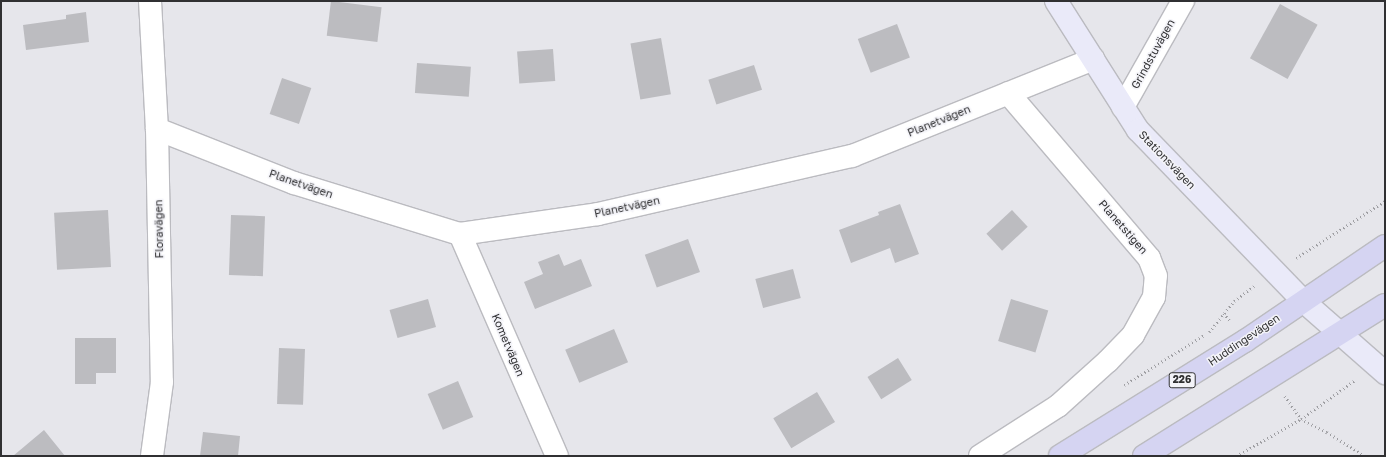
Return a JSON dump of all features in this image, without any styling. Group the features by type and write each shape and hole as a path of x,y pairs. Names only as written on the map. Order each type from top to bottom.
{"main road":[{"name":"Huddingevägen","path":"1060,456 1245,341 1302,300 1385,246"},
{"path":"1144,456 1342,334 1385,305"}],"street":[{"name":"Floravägen","path":"150,1 157,129 162,382 152,456"},
{"name":"Stationsvägen","path":"1056,1 1138,130 1302,300 1385,373"},
{"name":"Grindstuvägen","path":"1123,107 1183,1"},
{"name":"Planetvägen","path":"157,129 294,183 460,234 598,214 852,156 1093,59"},
{"name":"Planetstigen","path":"980,456 1058,406 1108,361 1133,335 1154,297 1156,276 1149,258 1008,93"},
{"name":"Kometvägen","path":"460,234 557,456"}],"path":[{"path":"1298,256 1385,201"},
{"path":"1236,456 1301,419 1347,386"},
{"path":"1301,419 1327,432 1365,456"}],"building":[{"path":"331,1 382,7 377,42 327,36"},
{"path":"1280,4 1318,25 1288,79 1250,58"},
{"path":"86,12 89,42 26,50 23,25 66,19 66,15"},
{"path":"897,24 910,58 871,73 858,39"},
{"path":"661,38 671,94 640,100 630,43"},
{"path":"553,49 555,81 519,83 517,52"},
{"path":"417,63 471,67 469,97 415,93"},
{"path":"754,65 762,90 716,105 708,80"},
{"path":"282,78 311,88 299,124 270,114"},
{"path":"900,204 919,254 895,263 890,248 851,263 839,230 879,215 878,212"},
{"path":"108,210 111,267 57,270 54,213"},
{"path":"1012,210 1028,227 1002,251 986,234"},
{"path":"231,215 265,216 263,276 229,275"},
{"path":"688,239 700,272 657,288 645,255"},
{"path":"559,254 564,266 581,259 592,286 535,309 524,282 543,274 538,262"},
{"path":"793,269 801,298 763,308 755,279"},
{"path":"428,299 436,327 398,338 390,310"},
{"path":"1011,299 1048,310 1035,352 998,341"},
{"path":"614,329 628,362 579,383 565,350"},
{"path":"75,338 116,338 116,373 96,373 96,384 75,384"},
{"path":"279,348 305,349 303,405 277,404"},
{"path":"898,358 912,380 881,399 867,377"},
{"path":"458,381 473,417 443,430 428,394"},
{"path":"817,392 835,422 791,448 773,418"},
{"path":"44,430 65,456 13,456"},
{"path":"203,432 240,436 238,456 200,456"}]}
